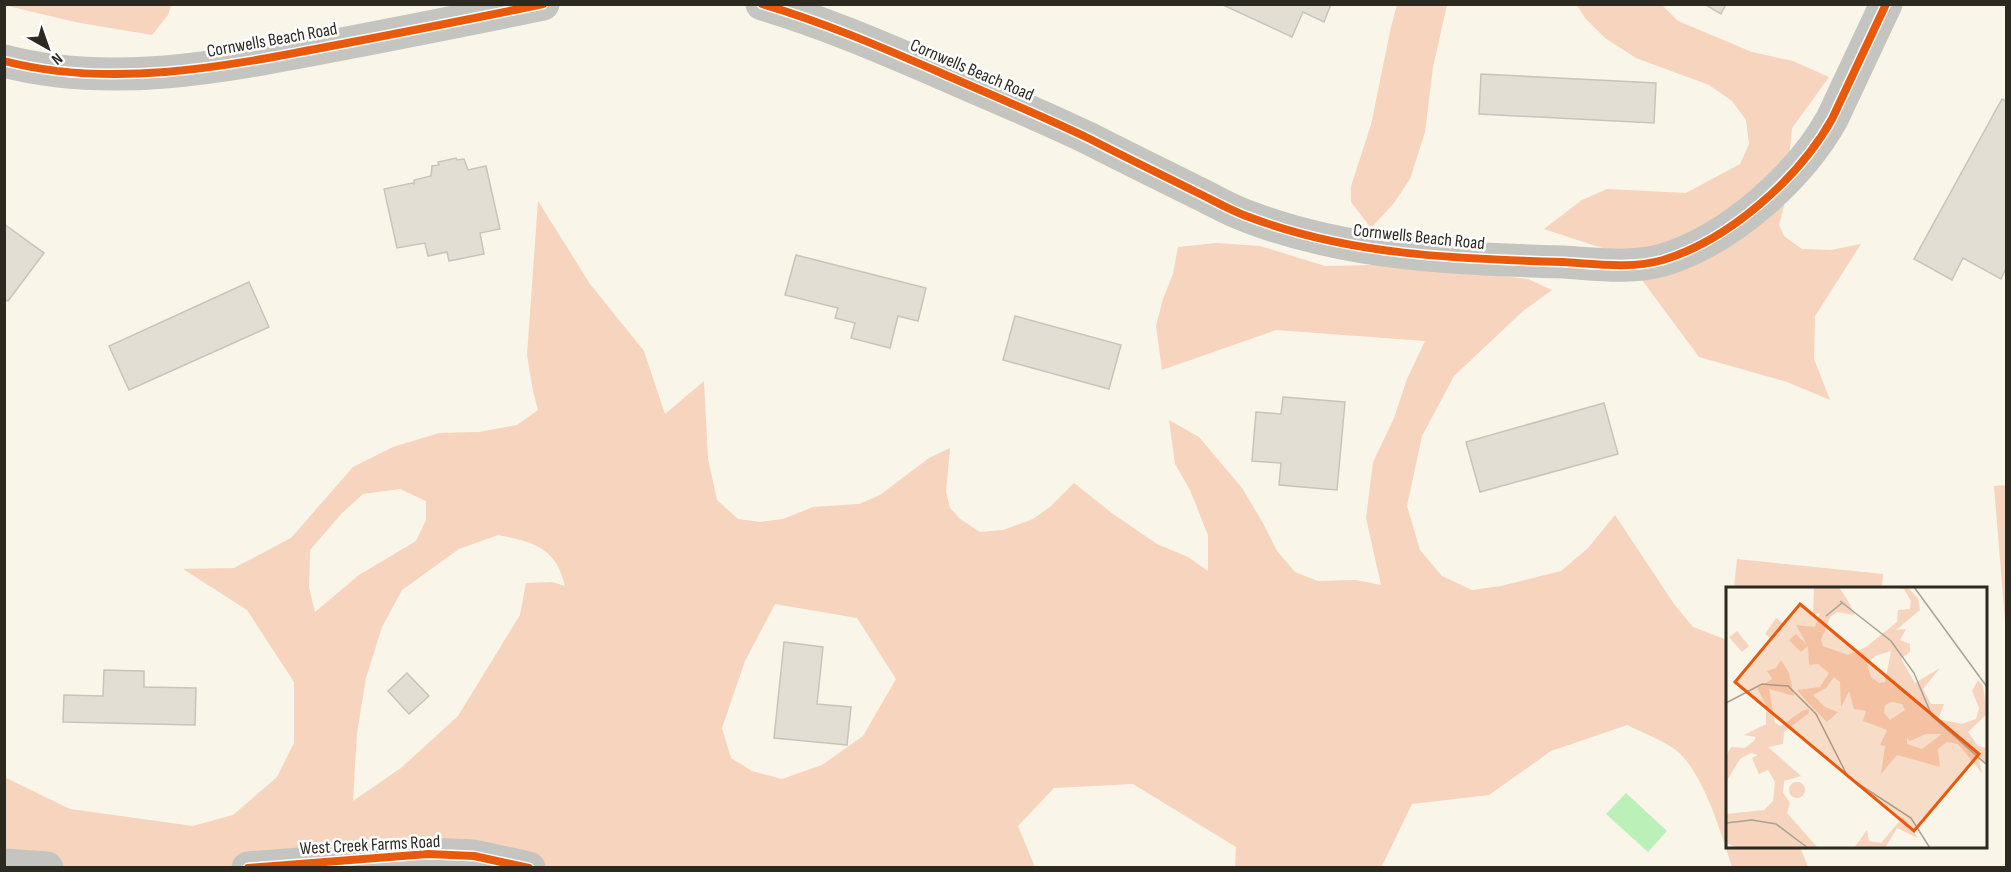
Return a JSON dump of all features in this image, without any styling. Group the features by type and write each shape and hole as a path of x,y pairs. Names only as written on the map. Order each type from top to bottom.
{"street":[{"name":"Cornwells Beach Road","path":"4,61 96,74 181,71 270,58 543,4"},
{"name":"Cornwells Beach Road","path":"762,4 874,44 1047,118 1246,216 1299,235 1392,252 1635,265 1663,260 1704,243 1767,198 1793,172 1828,127 1843,100 1886,4"},
{"name":"West Creek Farms Road","path":"248,867 428,854 474,856 529,867"},
{"path":"4,865 47,867"}],"shaded area":[{"path":"4,5 171,5 168,15 152,35 75,22"},
{"path":"1397,5 1447,5 1433,67 1425,132 1410,179 1394,203 1371,228 1351,202 1351,186 1371,125"},
{"path":"1577,5 1662,5 1678,21 1752,52 1793,61 1829,77 1792,128 1785,202 1779,225 1784,236 1802,249 1831,250 1861,244 1815,316 1814,359 1830,400 1787,382 1699,357 1639,276 1608,250 1544,229 1582,200 1607,189 1686,193 1740,164 1749,144 1746,120 1732,101 1709,85 1636,58 1605,38 1585,18"},
{"path":"538,201 590,284 644,351 665,414 704,381 708,459 717,500 738,519 760,522 783,519 813,507 859,504 880,495 929,458 950,448 946,492 950,508 960,519 980,532 1003,530 1033,519 1050,507 1074,483 1113,514 1157,544 1188,557 1208,571 1208,535 1190,490 1175,464 1169,420 1199,437 1242,488 1277,551 1295,572 1318,581 1356,580 1381,585 1366,518 1373,462 1394,418 1407,379 1425,341 1276,330 1162,370 1156,326 1173,274 1178,247 1216,243 1260,246 1325,266 1374,265 1528,279 1552,290 1523,311 1454,376 1422,436 1407,506 1420,550 1442,576 1472,590 1501,586 1561,571 1588,548 1615,515 1674,604 1693,627 1726,640 1726,848 1711,805 1687,761 1666,744 1627,725 1551,751 1489,795 1412,804 1381,868 1235,867 1236,847 1133,784 1054,788 1018,826 1035,867 5,867 4,777 70,809 193,826 233,815 277,777 294,743 294,682 247,610 183,569 234,568 291,538 353,467 393,447 439,433 479,432 517,425 538,410 527,355","holes":["400,489 426,501 426,520 416,541 359,575 315,612 309,587 310,550 342,513 363,494","498,535 522,540 541,548 556,563 565,586 552,582 526,583 520,615 458,716 401,768 353,801 357,733 366,678 382,627 402,590 459,549","775,604 857,618 896,679 863,736 822,765 782,779 752,771 731,758 722,728 745,661"]},
{"path":"2006,485 2006,633 1994,486"},
{"path":"1737,559 1883,574 1882,587 1734,587"},
{"path":"1626,793 1667,831 1648,852 1606,814"},
{"path":"1726,848 1800,848 1808,867 1732,867"}],"building":[{"path":"1221,4 1331,4 1324,22 1303,12 1292,37"},
{"path":"1704,4 1726,4 1721,14"},
{"path":"1481,74 1656,83 1654,123 1479,114"},
{"path":"2002,99 2006,101 2006,268 2001,279 1963,258 1952,280 1914,259"},
{"path":"456,158 457,160 464,159 468,170 486,166 500,229 480,233 484,254 449,261 447,252 428,256 425,243 397,248 384,189 414,184 414,180 431,176 432,166 439,165 438,162"},
{"path":"4,224 44,253 8,301 4,299"},
{"path":"796,255 926,288 918,321 898,316 890,348 851,338 855,323 835,318 838,308 785,295"},
{"path":"249,282 269,327 129,390 109,346"},
{"path":"1015,316 1121,345 1109,389 1003,360"},
{"path":"1283,397 1345,402 1337,490 1279,485 1281,463 1252,461 1256,412 1281,414"},
{"path":"1604,403 1618,454 1480,492 1466,442"},
{"path":"784,642 823,647 817,704 851,707 847,745 774,738"},
{"path":"104,670 144,671 144,687 196,688 195,725 63,722 64,695 103,696"},
{"path":"407,673 429,696 409,714 388,691"}],"cycle path":[{"path":"4,61 88,74 173,71 258,60 543,4"},
{"path":"762,4 874,44 1071,130 1236,212 1287,230 1325,240 1404,253 1613,265 1651,263 1688,251 1737,222 1781,184 1801,163 1832,119 1886,4"},
{"path":"248,868 428,854 474,856 529,868"}]}
